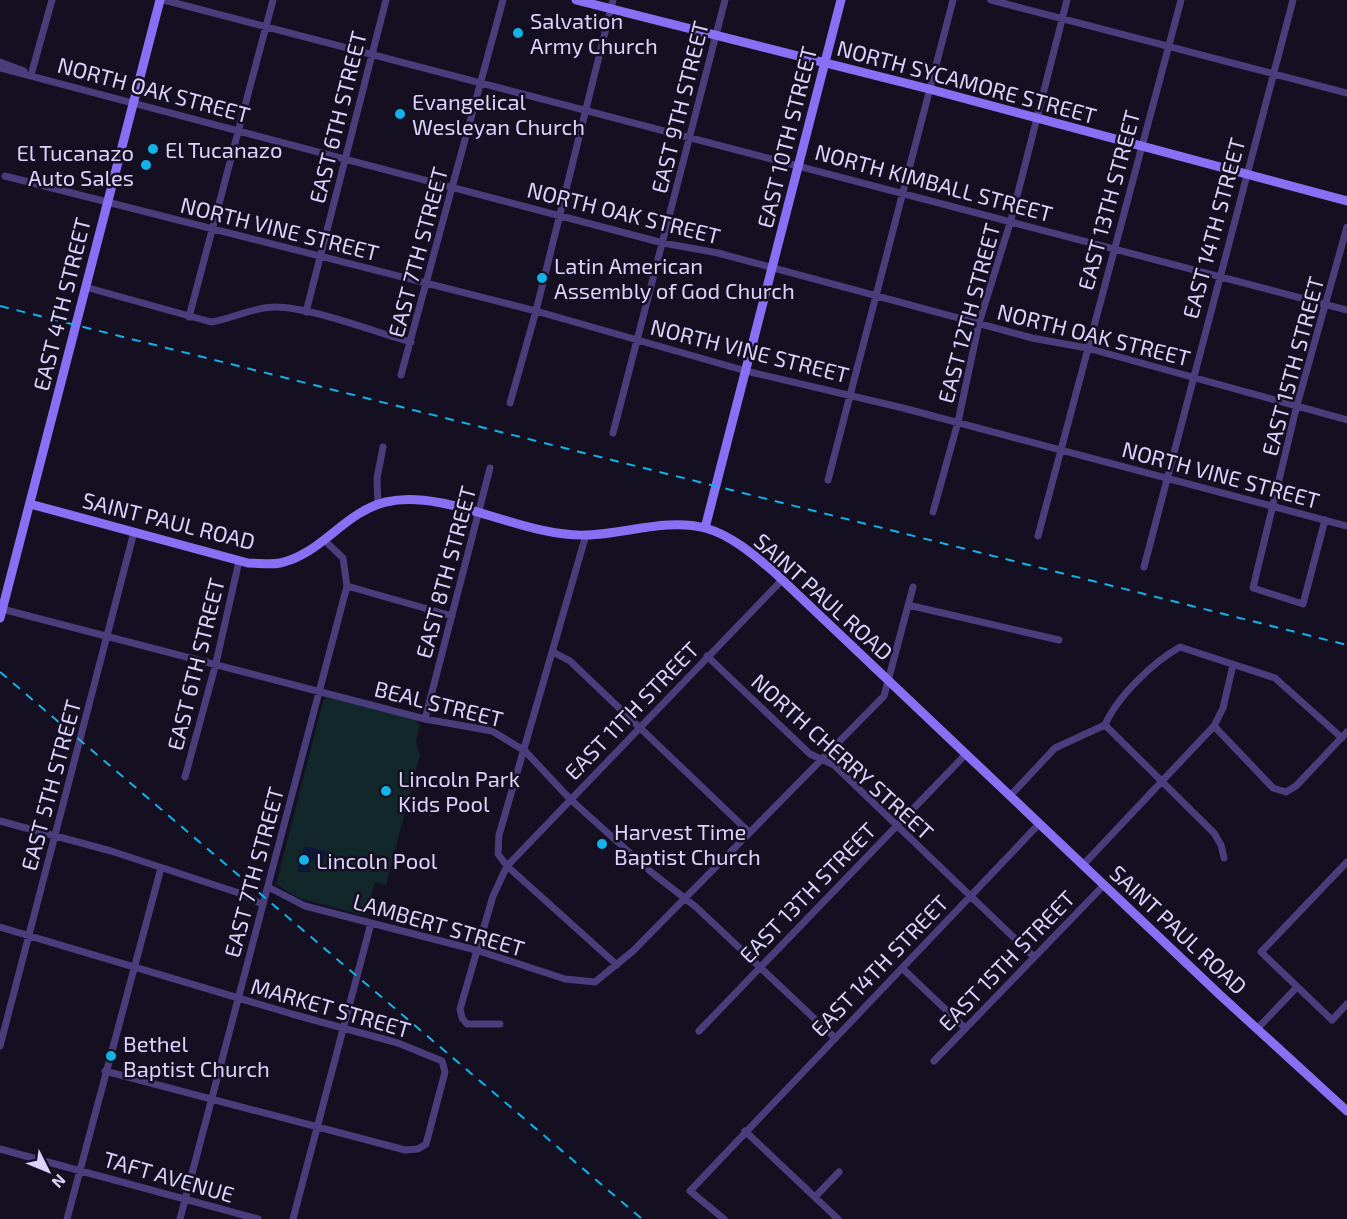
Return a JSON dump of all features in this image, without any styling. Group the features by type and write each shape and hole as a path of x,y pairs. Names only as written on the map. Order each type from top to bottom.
{"main road":[{"name":"EAST 4TH STREET","path":"1,613 107,202 162,0"},
{"name":"NORTH SYCAMORE STREET","path":"576,0 612,5 716,37 929,89 1347,201"},
{"name":"EAST 10TH STREET","path":"705,528 772,267 801,165 841,0"},
{"name":"SAINT PAUL ROAD","path":"30,504 239,561 278,563 304,555 364,510 406,499 537,529 586,536 673,526 705,528 748,550 782,580 1257,1029 1347,1111"}],"street":[{"path":"31,75 52,0"},
{"name":"NORTH KIMBALL STREET","path":"162,0 801,165 1347,310"},
{"path":"189,317 273,0"},
{"name":"EAST 6TH STREET","path":"306,312 386,0"},
{"name":"EAST 7TH STREET","path":"401,375 454,188 503,0"},
{"name":"EAST 9TH STREET","path":"613,433 726,0"},
{"path":"828,480 953,0"},
{"path":"991,0 1347,93"},
{"name":"EAST 12TH STREET","path":"933,512 958,422 979,323 1011,220 1067,0"},
{"name":"EAST 13TH STREET","path":"1038,536 1181,0"},
{"name":"EAST 14TH STREET","path":"1144,567 1245,174 1293,0"},
{"path":"510,403 536,311 612,5"},
{"name":"NORTH OAK STREET","path":"0,62 31,75"},
{"name":"NORTH OAK STREET","path":"0,68 663,243 718,253 979,323 1088,348 1347,420"},
{"name":"NORTH VINE STREET","path":"5,176 536,311 746,371 958,422 1347,526"},
{"name":"EAST 15TH STREET","path":"1325,520 1303,604 1253,588 1297,405 1347,228"},
{"path":"85,287 211,322 236,317 260,308 276,307 306,312 411,342"},
{"path":"378,505 377,478 383,447"},
{"name":"EAST 8TH STREET","path":"425,719 490,468"},
{"name":"EAST 5TH STREET","path":"0,1046 134,532"},
{"path":"586,536 499,835 498,854 507,867 617,965 884,696 913,587"},
{"name":"EAST 7TH STREET","path":"180,1219 347,586 343,558 325,541"},
{"name":"EAST 6TH STREET","path":"185,777 216,663 239,561"},
{"name":"EAST 11TH STREET","path":"507,867 782,580"},
{"path":"347,586 452,616"},
{"path":"908,605 1059,640"},
{"name":"BEAL STREET","path":"1,613 108,634 425,719 492,731 525,751 570,799 651,872 684,898 834,1037"},
{"path":"1010,796 1055,748 1106,726 1111,711 1161,658 1180,647 1233,665 1262,671 1275,678 1344,735 1296,786 1286,792 1273,788 1214,726"},
{"path":"553,652 570,661 749,832"},
{"name":"NORTH CHERRY STREET","path":"707,656 810,754 834,765 1034,957"},
{"path":"1083,865 1214,726 1223,708 1233,665"},
{"path":"1106,726 1214,833 1221,845 1224,858"},
{"name":"EAST 13TH STREET","path":"699,1031 966,754"},
{"path":"0,821 161,868 245,895 263,905"},
{"name":"EAST 14TH STREET","path":"724,1219 690,1191 1039,824"},
{"path":"1347,862 1261,952 1332,1020 1347,1004"},
{"path":"500,1024 467,1024 462,1018 460,1009 493,896 507,867"},
{"path":"68,1219 105,1071 161,868"},
{"name":"EAST 15TH STREET","path":"934,1061 1104,885"},
{"name":"LAMBERT STREET","path":"268,887 305,906 476,950 565,980 595,982 617,965"},
{"path":"293,1219 371,923"},
{"name":"MARKET STREET","path":"0,927 238,999 398,1043 442,1061 445,1072 426,1144 418,1149 405,1150 318,1128"},
{"path":"902,968 965,1028"},
{"path":"1257,1029 1298,987"},
{"path":"105,1071 318,1128"},
{"path":"745,1131 838,1219"},
{"name":"TAFT AVENUE","path":"0,1149 258,1219"},
{"path":"815,1197 839,1172"}],"green space":[{"path":"327,697 416,720 420,725 416,742 420,755 386,885 375,882 366,916 298,898 276,884 323,701"}],"water":[{"name":"Lincoln Pool","path":"304,846 326,851 323,862 308,859 311,872 297,872"}],"railway":[{"path":"0,306 1347,645"},
{"path":"0,672 642,1219"}],"place":[{"name":"Salvation Army Church","path":"518,33"},
{"name":"Evangelical Wesleyan Church","path":"400,114"},
{"name":"El Tucanazo","path":"153,149"},
{"name":"El Tucanazo Auto Sales","path":"146,165"},
{"name":"Latin American Assembly of God Church","path":"542,278"},
{"name":"Lincoln Park Kids Pool","path":"386,791"},
{"name":"Harvest Time Baptist Church","path":"602,844"},
{"name":"Lincoln Pool","path":"304,860"},
{"name":"Bethel Baptist Church","path":"111,1056"}]}
